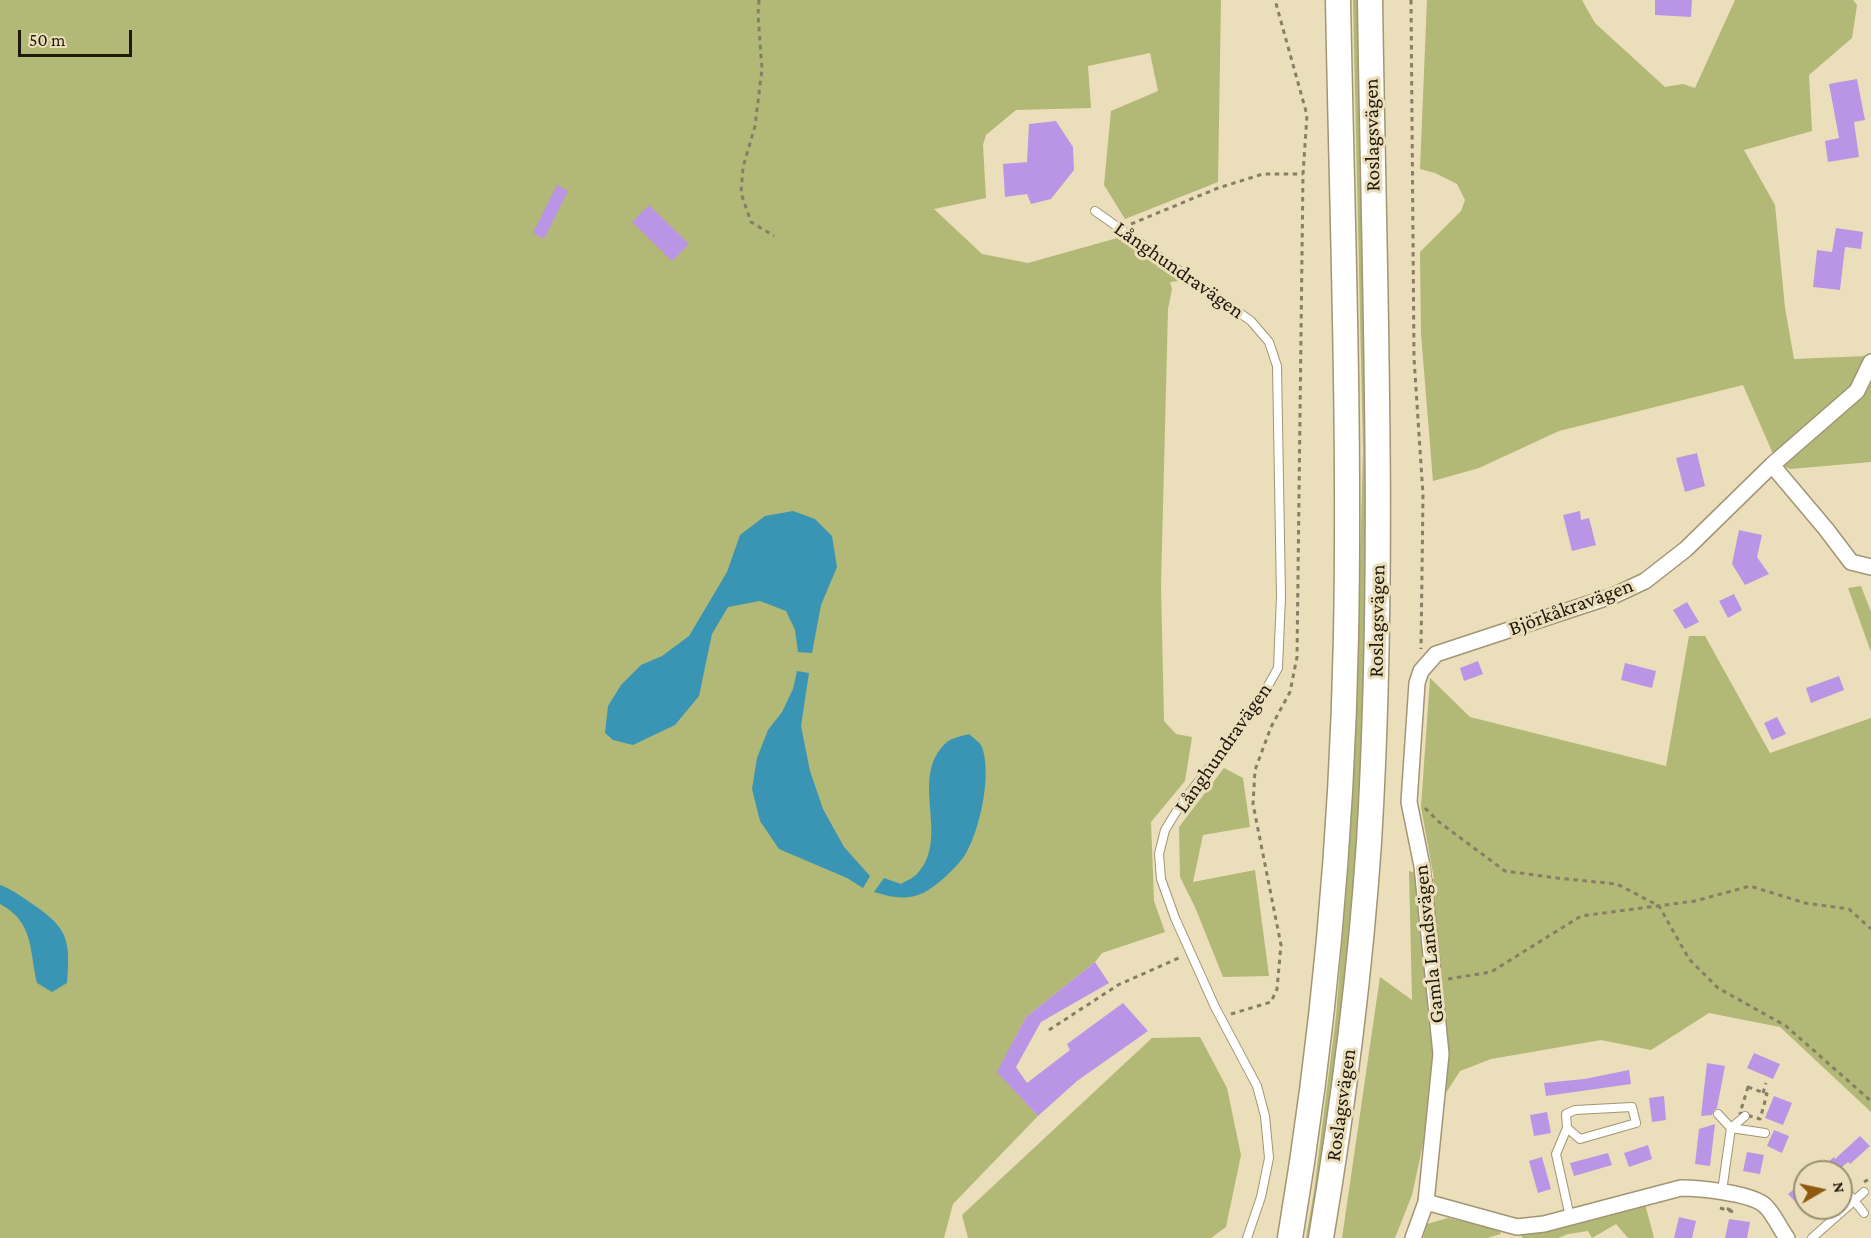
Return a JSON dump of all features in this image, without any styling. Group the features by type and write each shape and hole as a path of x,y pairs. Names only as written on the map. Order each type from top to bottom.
{"main road":[{"name":"Roslagsvägen","path":"1290,1238 1323,989 1340,787 1343,720 1346,626 1346,380 1338,0"},
{"name":"Roslagsvägen","path":"1321,1238 1344,1093 1356,989 1369,843 1375,707 1379,545 1370,0"}],"street":[{"name":"Björkåkravägen","path":"1432,658 1615,595 1645,581 1686,549 1772,465 1857,391 1871,362"},
{"path":"1772,465 1851,562 1871,567"},
{"name":"Gamla Landsvägen","path":"1413,1238 1426,1202 1441,1054 1422,866 1409,802 1417,683 1421,671 1432,658"},
{"path":"1426,1202 1517,1232 1681,1188 1703,1188 1722,1191 1763,1204 1788,1238"}],"lane":[{"name":"Långhundravägen","path":"1095,212 1251,321 1269,342 1277,366 1281,614 1278,668 1256,706 1205,772 1165,830 1160,854 1161,879 1215,1007 1257,1086 1265,1116 1269,1158 1261,1197 1247,1238"},
{"path":"1567,1128 1580,1139 1636,1124 1632,1107 1575,1110 1566,1114 1567,1128 1556,1154 1570,1217"},
{"path":"1718,1114 1731,1128 1765,1133"},
{"path":"1722,1191 1731,1128 1742,1115"},
{"path":"1812,1238 1864,1192"},
{"path":"1854,1201 1864,1213"}],"path":[{"path":"759,0 762,69 755,126 743,167 741,193 751,222 774,236"},
{"path":"1411,0 1414,358 1423,495 1421,652 1432,658"},
{"path":"1120,228 1218,188 1263,174 1303,174"},
{"path":"1409,802 1417,800 1439,822 1505,871 1617,884 1659,906 1689,959 1718,987 1786,1026 1871,1101"},
{"path":"1434,982 1491,972 1581,915 1695,901 1750,886 1805,903 1849,909 1871,929"},
{"path":"1049,1030 1118,985 1191,952"},
{"path":"1762,1093 1766,1083"},
{"path":"1742,1115 1748,1087 1767,1095 1760,1119"},
{"path":"1764,1105 1770,1106"}],"green space":[{"path":"0,0 1221,0 1218,182 1125,219 1104,185 1111,111 1158,91 1150,53 1088,66 1091,108 1016,110 986,135 983,145 986,198 934,209 982,254 1028,263 1128,235 1174,265 1179,281 1170,282 1172,289 1168,309 1161,585 1164,721 1176,734 1192,737 1185,781 1151,822 1154,901 1165,932 1102,953 1095,962 1026,1017 998,1072 1038,1116 953,1204 944,1238 0,1238"},
{"path":"1353,0 1362,0 1370,480 1362,798 1348,975 1313,1238 1306,1238 1336,1016 1349,856 1356,715 1363,450"},
{"path":"1427,0 1582,0 1595,23 1665,87 1683,84 1695,88 1735,0 1853,0 1857,5 1852,38 1809,75 1812,131 1744,150 1775,205 1785,308 1794,359 1871,354 1871,462 1790,469 1777,463 1743,385 1559,431 1479,468 1433,481 1421,334 1420,252 1461,211 1465,200 1457,184 1435,173 1420,169"},
{"path":"1861,586 1871,612 1871,652 1848,588"},
{"path":"1689,636 1705,636 1770,753 1871,718 1871,1112 1780,1027 1709,1013 1651,1050 1601,1040 1491,1059 1460,1071 1428,1121 1412,1195 1395,1238 1342,1238 1380,977 1412,1000 1409,871 1434,879 1421,807 1430,678 1470,717 1666,766"},
{"path":"1224,768 1243,778 1250,827 1203,835 1193,882 1255,870 1269,976 1223,977 1195,907 1180,877 1179,827"},
{"path":"1200,1037 1227,1088 1241,1155 1226,1227 1211,1238 968,1238 962,1215 1152,1038"},
{"path":"1645,1204 1654,1238 1628,1238 1616,1224 1592,1238 1588,1231 1558,1238 1522,1238 1521,1231"},
{"path":"1448,1218 1499,1229 1501,1234 1487,1238 1423,1238 1427,1224"}],"water":[{"path":"793,511 815,519 832,536 837,567 821,605 812,653 798,652 795,630 786,611 760,601 728,607 712,634 699,696 675,725 633,745 613,740 605,733 608,706 621,685 641,665 662,656 689,636 727,572 740,535 765,516"},
{"path":"797,671 809,673 801,726 810,771 823,809 844,847 870,876 863,888 847,878 779,849 760,821 752,789 757,758 768,730 782,712 793,689"},
{"path":"969,734 982,747 986,772 980,817 965,855 946,876 923,893 905,898 874,892 884,878 901,884 911,878 917,874 927,859 931,843 930,772 936,756 947,742"},
{"path":"0,885 15,892 41,910 59,926 64,934 68,954 67,983 52,992 37,983 25,928 11,911 0,904"}],"building":[{"path":"1655,0 1692,0 1691,17 1655,15"},
{"path":"1857,79 1865,120 1854,122 1859,157 1828,162 1825,141 1839,138 1829,84"},
{"path":"1056,121 1073,147 1074,170 1051,199 1031,204 1027,194 1005,197 1003,164 1027,162 1029,124"},
{"path":"557,185 568,191 544,239 533,233"},
{"path":"649,205 689,244 672,261 632,222"},
{"path":"1836,228 1863,232 1861,249 1845,247 1840,290 1813,287 1817,250 1832,252"},
{"path":"1697,453 1705,486 1685,492 1676,458"},
{"path":"1580,511 1581,520 1589,518 1596,545 1572,551 1563,515"},
{"path":"1739,530 1762,535 1757,557 1769,574 1745,585 1732,564"},
{"path":"1734,594 1742,610 1728,618 1719,601"},
{"path":"1687,602 1699,622 1685,629 1673,610"},
{"path":"1478,661 1483,674 1464,681 1460,668"},
{"path":"1625,663 1656,671 1652,688 1621,680"},
{"path":"1839,676 1844,690 1811,703 1806,688"},
{"path":"1777,717 1786,734 1772,740 1764,723"},
{"path":"1095,962 1109,983 1041,1022 1016,1067 1027,1083 1070,1050 1067,1044 1123,1003 1148,1031 1077,1081 1038,1116 997,1072 1026,1017"},
{"path":"1754,1053 1780,1064 1773,1079 1747,1068"},
{"path":"1707,1063 1725,1066 1717,1108 1712,1115 1701,1116"},
{"path":"1629,1070 1631,1084 1546,1096 1544,1083 1584,1079"},
{"path":"1664,1096 1666,1120 1652,1122 1649,1098"},
{"path":"1774,1096 1792,1103 1783,1125 1765,1118"},
{"path":"1547,1112 1551,1133 1534,1136 1530,1115"},
{"path":"1715,1124 1710,1166 1695,1164 1699,1129"},
{"path":"1774,1130 1789,1136 1782,1153 1767,1146"},
{"path":"1860,1136 1870,1146 1853,1161 1830,1160 1834,1157 1835,1159"},
{"path":"1648,1145 1652,1159 1629,1167 1624,1153"},
{"path":"1747,1152 1764,1155 1760,1174 1743,1171"},
{"path":"1608,1153 1612,1165 1574,1176 1570,1163"},
{"path":"1542,1157 1551,1189 1538,1193 1529,1161"},
{"path":"1793,1190 1793,1199 1788,1194"},
{"path":"1679,1217 1696,1221 1692,1238 1674,1238"},
{"path":"1729,1219 1750,1222 1747,1238 1725,1238"}]}
